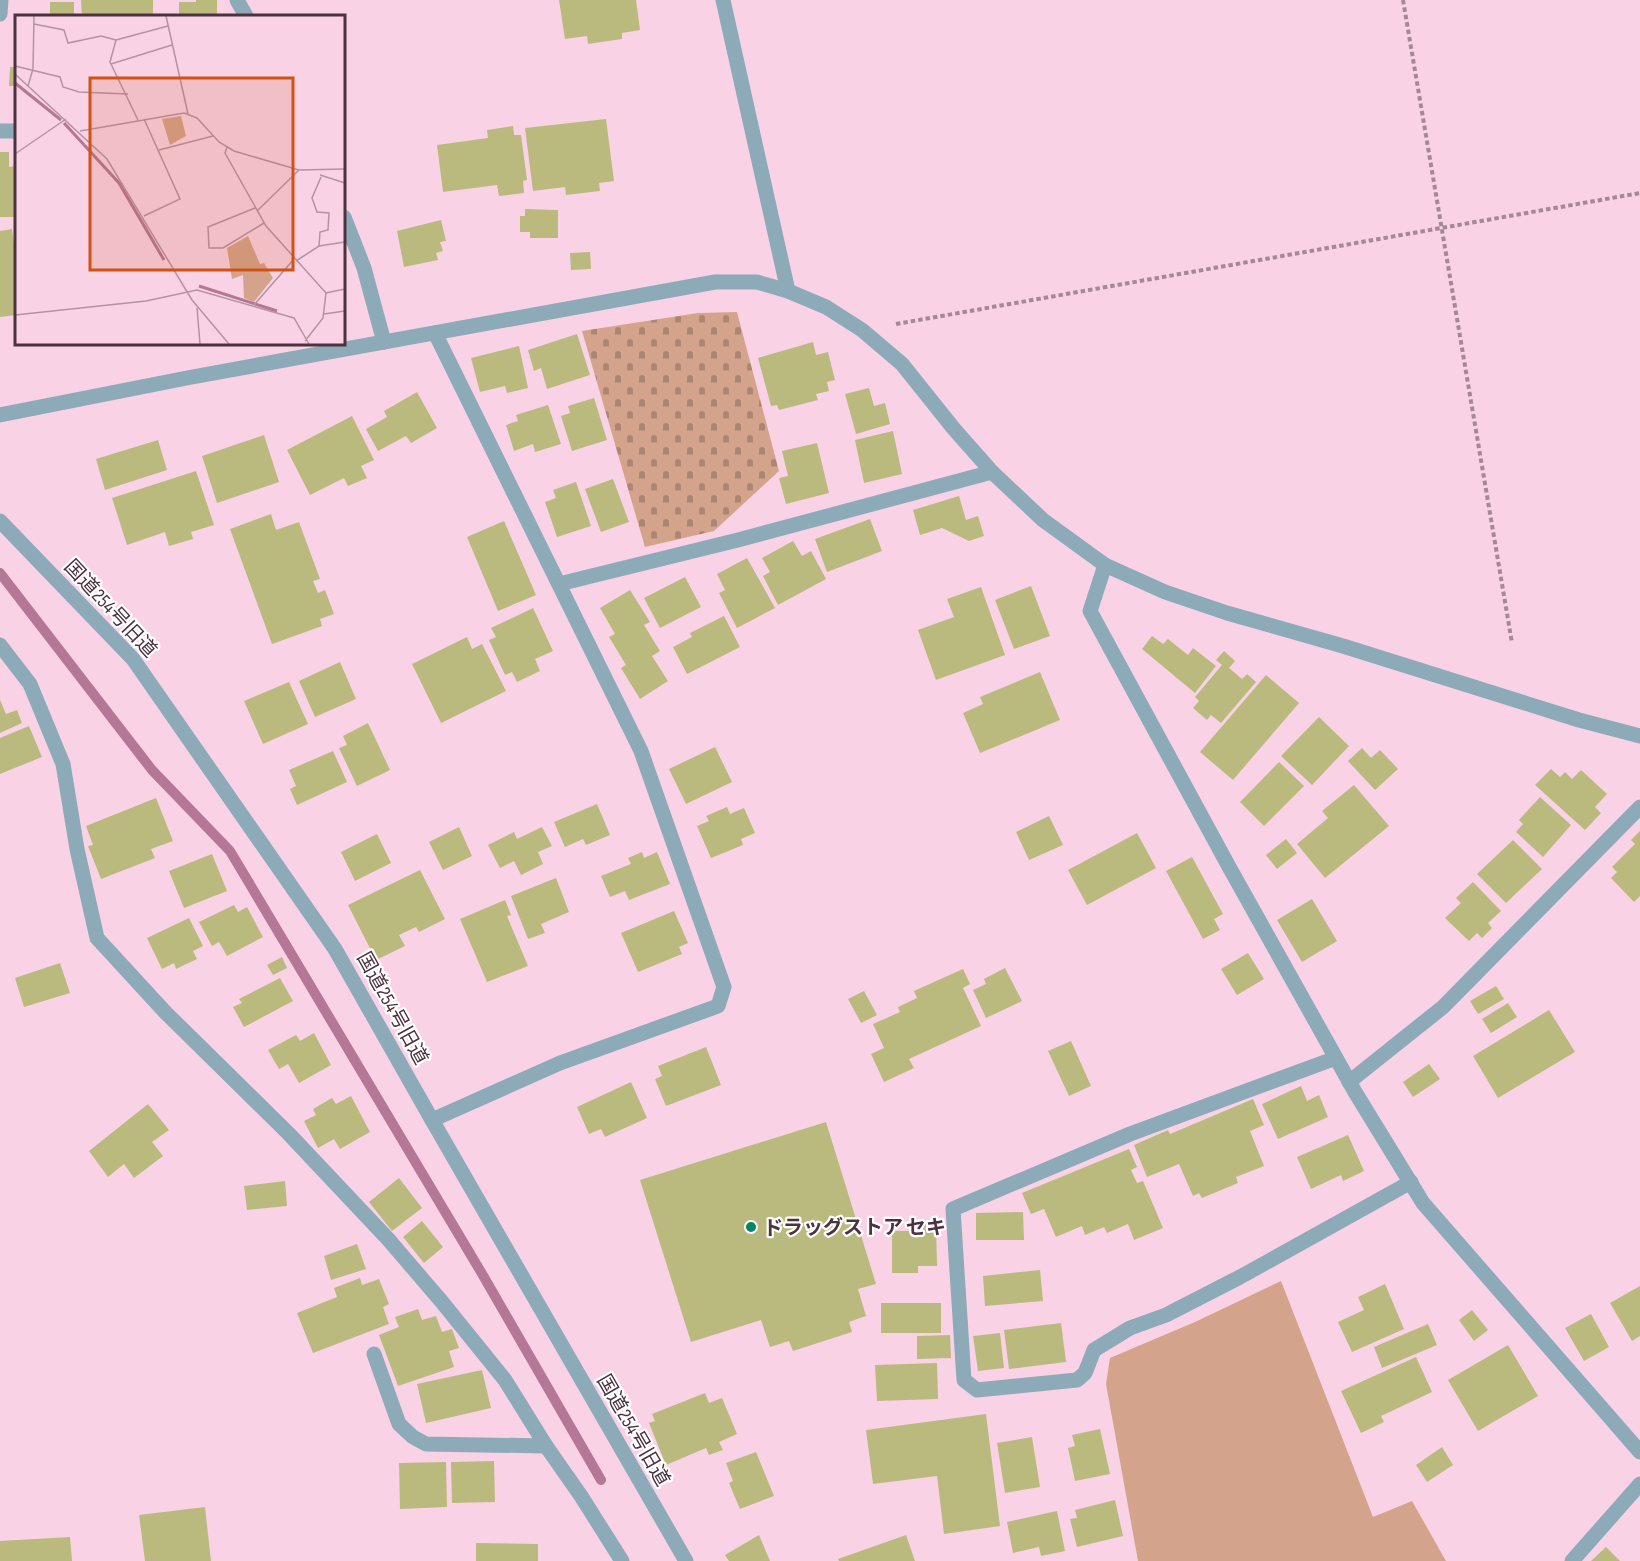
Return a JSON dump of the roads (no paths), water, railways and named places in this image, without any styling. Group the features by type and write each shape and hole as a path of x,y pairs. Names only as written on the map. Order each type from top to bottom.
{"street":[{"path":"0,14 1,0"},
{"path":"237,0 245,15"},
{"path":"723,0 788,291"},
{"path":"0,130 15,131"},
{"path":"345,220 364,268 384,342"},
{"path":"0,415 192,377 715,282 757,282 788,291 826,307 862,330 902,364 992,472 1043,520 1105,566 1165,592 1227,613 1343,646 1579,720 1640,736"},
{"path":"432,1120 560,1063 718,1006 724,987 641,751 435,333"},
{"path":"559,585 992,472"},
{"name":"国道254号旧道","path":"0,521 134,659 335,949 686,1561"},
{"path":"1105,566 1090,611 1349,1082 1423,1203 1640,1452"},
{"path":"0,645 30,684 63,764 77,849 97,938 166,1013 289,1134 388,1239 442,1302 505,1380 622,1561"},
{"path":"1349,1082 1443,1007 1640,807"},
{"path":"1336,1058 1130,1134 953,1209 964,1380 977,1390 1077,1380 1085,1373 1094,1350 1130,1328 1167,1315 1411,1182"},
{"path":"374,1354 399,1424 413,1437 426,1444 546,1446"},
{"path":"1572,1561 1640,1484"}],"waterway":[{"path":"0,573 152,770 230,851 481,1272 601,1480"}],"place":[{"name":"ドラッグストア セキ","path":"751,1227"}]}
